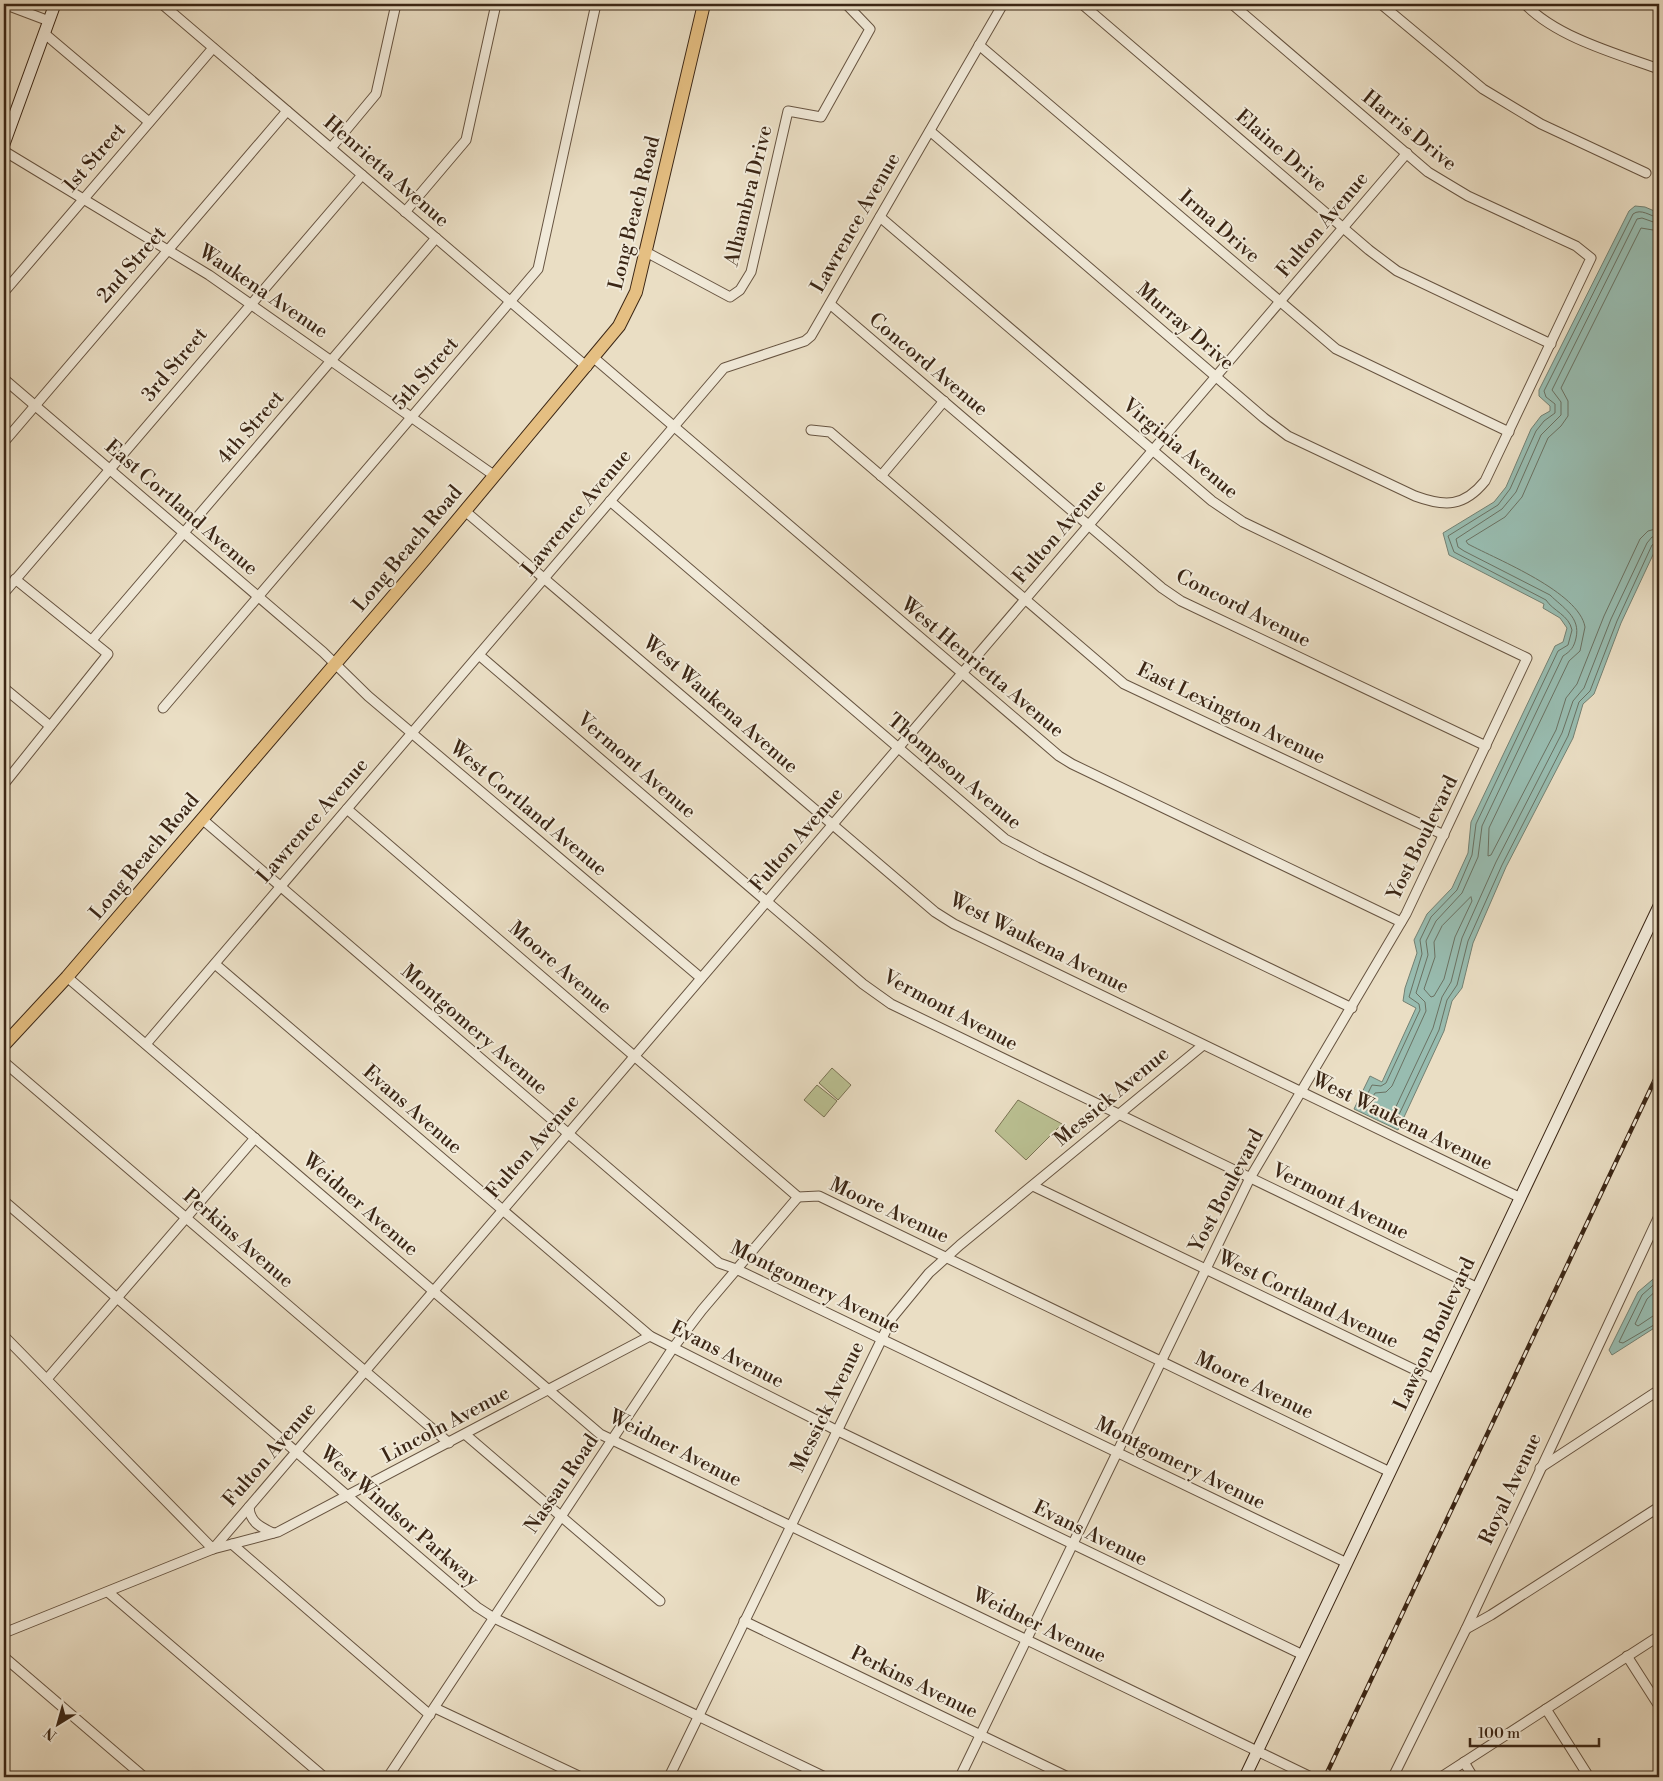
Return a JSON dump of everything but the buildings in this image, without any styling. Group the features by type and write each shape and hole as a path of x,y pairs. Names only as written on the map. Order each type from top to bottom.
{"main road":[{"path":"4,144 56,4"},
{"name":"Long Beach Road","path":"4,1045 67,977 610,339 630,306 636,292 704,4"},
{"name":"Lawson Boulevard","path":"1245,1777 1659,906"}],"street":[{"path":"4,4 50,21"},
{"name":"Henrietta Avenue","path":"162,4 510,302 590,362"},
{"path":"331,148 376,94 396,4"},
{"path":"405,212 466,140 496,4"},
{"name":"5th Street","path":"163,708 538,269 596,4"},
{"name":"Alhambra Drive","path":"646,252 730,297 740,290 751,272 788,110 821,117 870,29 846,4"},
{"name":"Lawrence Avenue","path":"146,1044 724,368 805,341 811,336 1003,4"},
{"name":"Elaine Drive","path":"1082,4 1344,228 1397,270 1551,344"},
{"name":"Harris Drive","path":"1232,4 1407,154 1447,185 1585,253 1591,258 1551,344"},
{"path":"1381,4 1483,89 1541,124 1646,173"},
{"path":"1525,4 1534,14 1555,27 1659,69"},
{"path":"45,34 149,122"},
{"name":"Irma Drive","path":"979,45 1316,334 1345,354 1509,432"},
{"name":"1st Street","path":"4,292 213,48"},
{"name":"2nd Street","path":"4,442 287,111"},
{"name":"Murray Drive","path":"930,131 1288,436 1416,496 1434,503 1447,504 1465,499 1480,489 1486,481 1509,432"},
{"name":"Waukena Avenue","path":"4,151 168,250 250,304 494,476"},
{"name":"Fulton Avenue","path":"213,1549 1407,154"},
{"name":"3rd Street","path":"4,593 362,175"},
{"name":"Virginia Avenue","path":"880,217 1212,501 1243,522 1499,644"},
{"name":"4th Street","path":"92,640 436,238"},
{"name":"Concord Avenue","path":"830,304 1162,588 1190,606 1486,746"},
{"path":"1509,432 1551,344"},
{"name":"West Henrietta Avenue","path":"590,362 673,427 1039,740 1072,764 1401,922"},
{"name":"East Cortland Avenue","path":"4,379 335,663"},
{"path":"881,476 944,402"},
{"name":"East Lexington Avenue","path":"812,430 830,432 1124,684 1444,835"},
{"name":"Thompson Avenue","path":"610,501 984,822 1015,845 1352,1008"},
{"name":"West Waukena Avenue","path":"465,511 935,912 954,924 1202,1046 1521,1198"},
{"path":"4,784 108,654 15,579"},
{"name":"Yost Boulevard","path":"960,1777 1250,1178 1302,1093 1401,922 1444,835 1527,658 1499,644"},
{"name":"Vermont Avenue","path":"479,655 863,984 891,1004 1478,1288"},
{"name":"West Cortland Avenue","path":"335,663 368,696 701,978"},
{"path":"4,688 50,726"},
{"name":"Moore Avenue","path":"347,809 798,1197 819,1196 1390,1472"},
{"name":"Montgomery Avenue","path":"202,819 719,1263 736,1269 1347,1563"},
{"name":"Evans Avenue","path":"215,964 650,1336 836,1430 1304,1655"},
{"name":"Weidner Avenue","path":"67,977 600,1434 1311,1777"},
{"name":"Messick Avenue","path":"668,1777 880,1339 892,1318 909,1295 947,1258 1202,1046"},
{"name":"Perkins Avenue","path":"4,1062 449,1443"},
{"path":"47,1379 255,1138"},
{"name":"West Cortland Avenue","path":"1033,1186 1434,1379"},
{"name":"Nassau Road","path":"388,1777 673,1348 702,1310 798,1197"},
{"name":"West Windsor Parkway","path":"4,1202 477,1607 494,1618 825,1777"},
{"name":"Royal Avenue","path":"1393,1777 1466,1629 1539,1468 1659,1216"},
{"path":"4,1336 213,1549"},
{"name":"Lincoln Avenue","path":"4,1633 213,1549 273,1534 466,1435 650,1336"},
{"path":"1539,1468 1659,1390"},
{"path":"466,1435 660,1601"},
{"path":"249,1507 249,1515 257,1526 273,1534"},
{"path":"1466,1629 1491,1615 1659,1507"},
{"path":"232,1544 432,1711 581,1777"},
{"path":"108,1592 324,1777"},
{"name":"Perkins Avenue","path":"744,1621 1068,1777"},
{"path":"1441,1777 1659,1636"},
{"path":"1628,1656 1659,1706"},
{"path":"4,1657 144,1777"},
{"path":"1546,1709 1589,1777"},
{"path":"1464,1762 1473,1777"}],"green space":[{"path":"832,1068 851,1085 838,1100 819,1083"},
{"path":"817,1085 837,1101 824,1117 804,1100"},
{"path":"1018,1100 1062,1124 1026,1160 995,1131"}],"water":[{"path":"1635,206 1645,207 1659,213 1659,542 1621,623 1594,694 1583,704 1573,738 1506,867 1473,943 1462,988 1452,1001 1444,1031 1398,1130 1354,1109 1370,1076 1382,1082 1416,1008 1403,1001 1405,988 1417,953 1414,940 1427,914 1452,888 1468,853 1471,822 1555,646 1563,642 1567,628 1560,618 1543,608 1544,604 1449,555 1443,533 1494,502 1506,487 1531,429 1541,416 1550,411 1550,406 1539,396 1539,390 1629,211"},
{"path":"1659,1274 1659,1325 1612,1355 1609,1350 1638,1292"}],"railway":[{"path":"1325,1777 1659,1071"}]}
